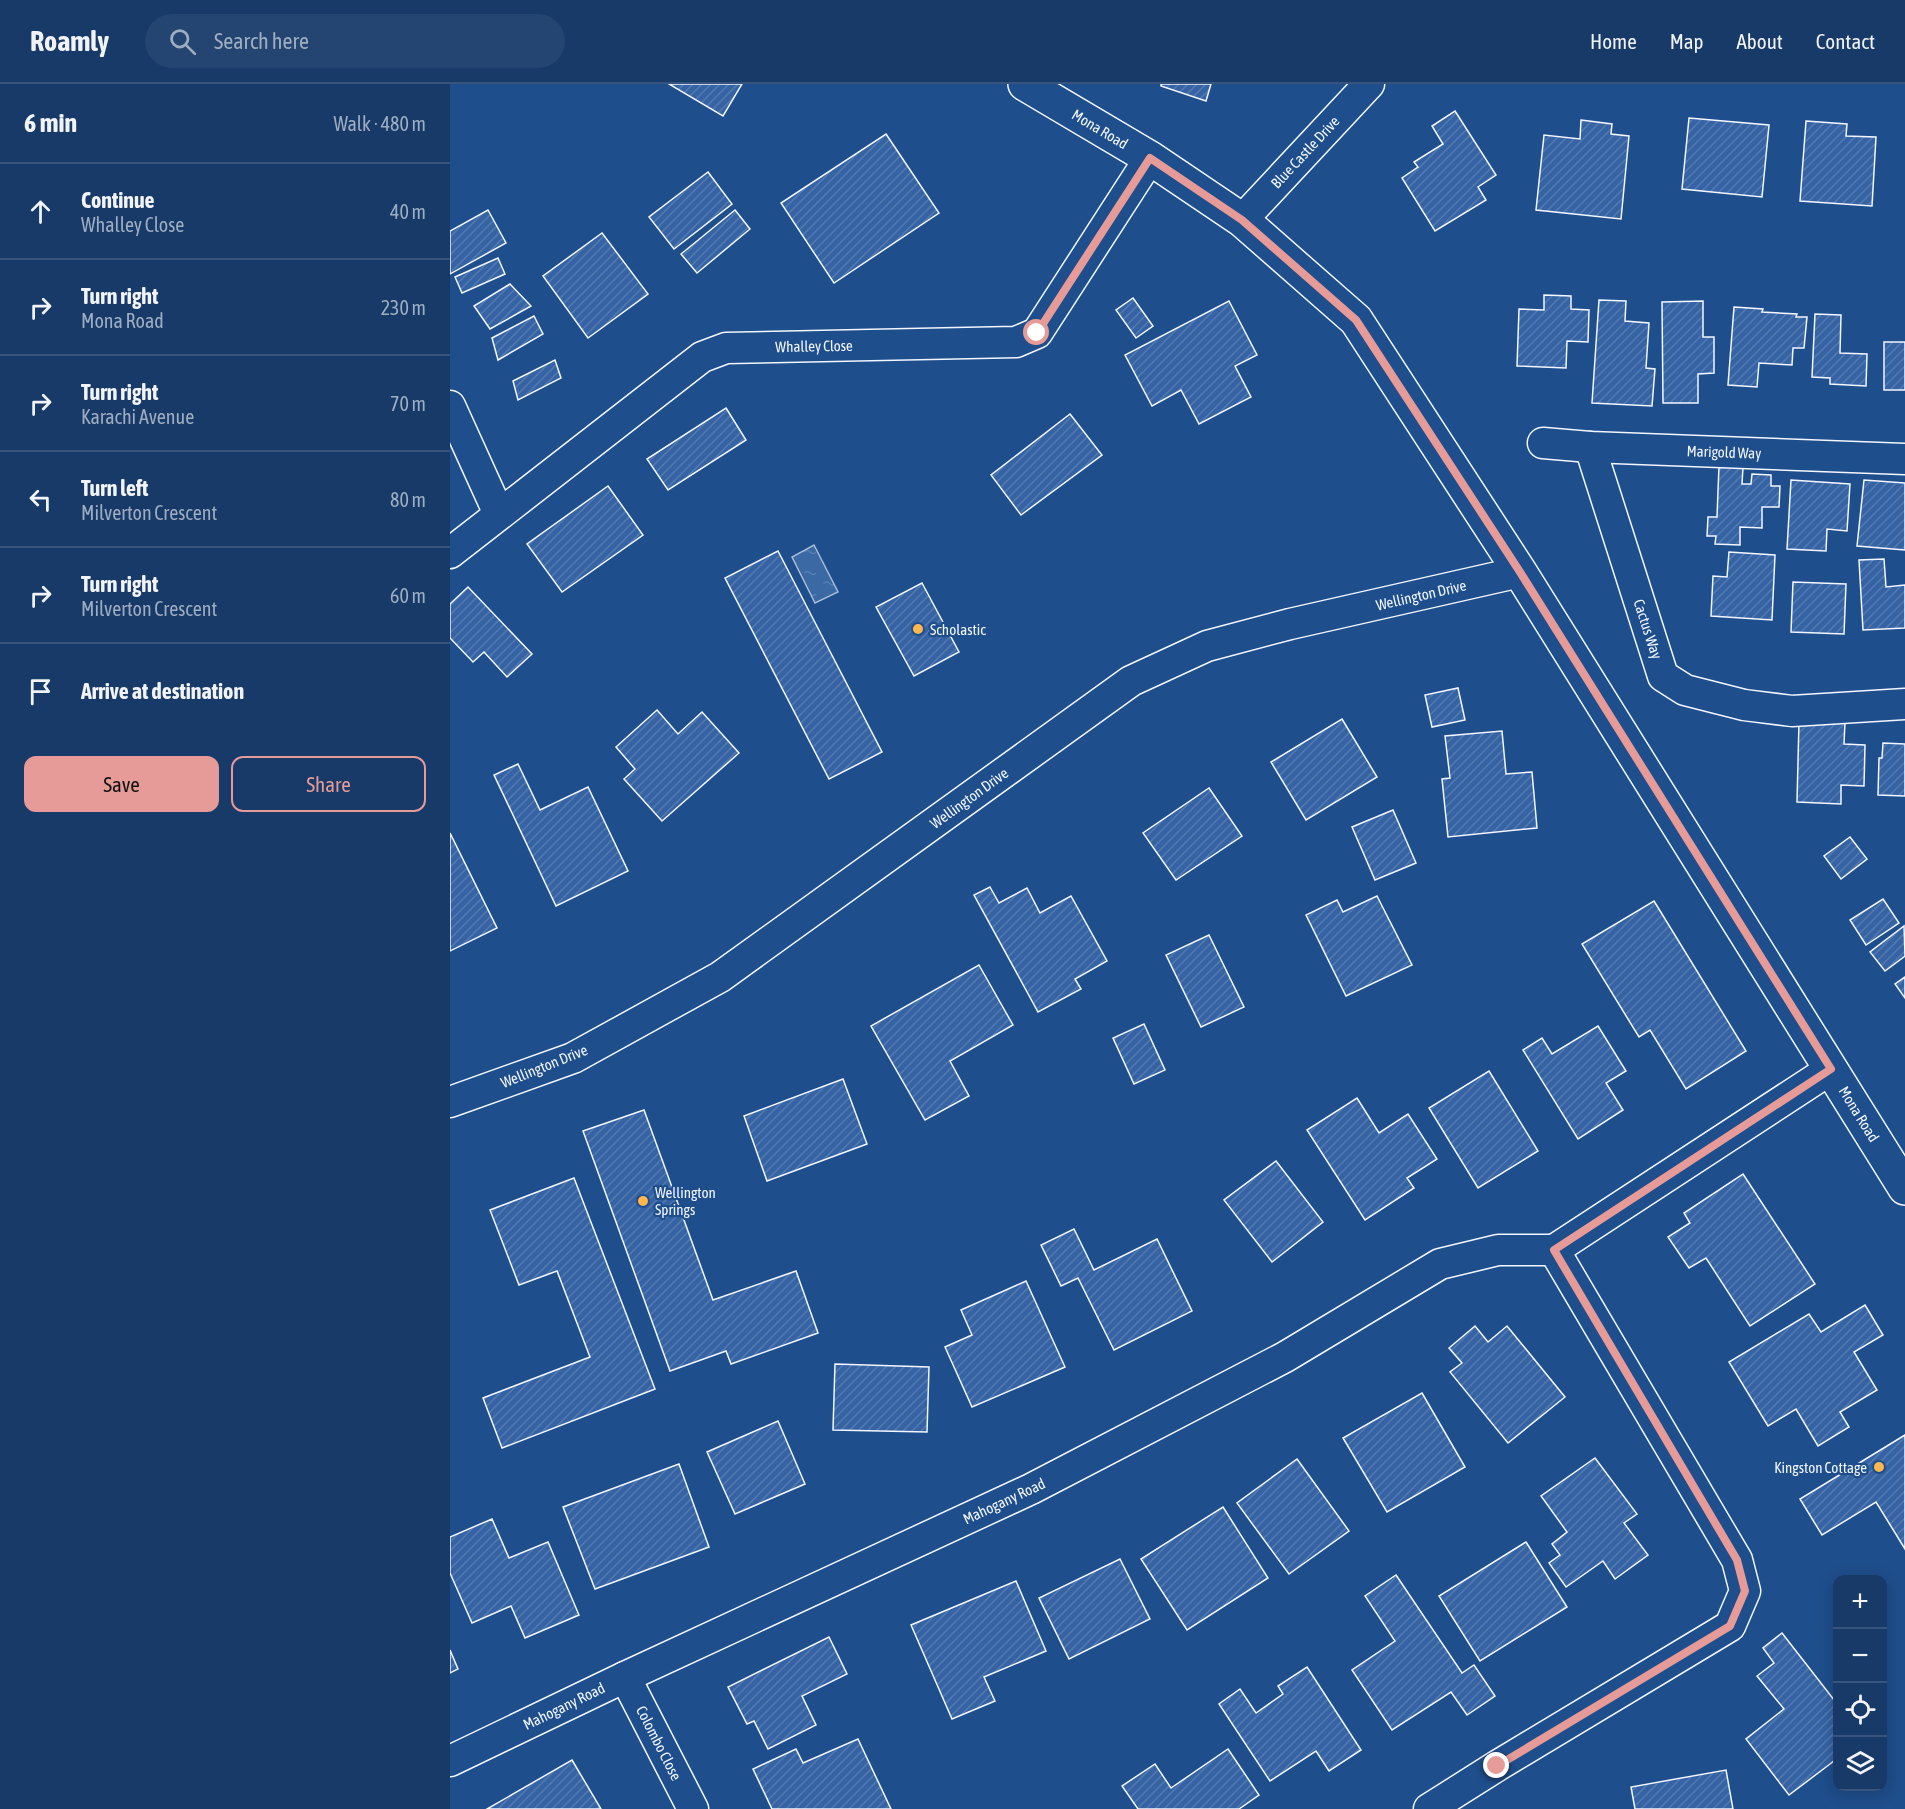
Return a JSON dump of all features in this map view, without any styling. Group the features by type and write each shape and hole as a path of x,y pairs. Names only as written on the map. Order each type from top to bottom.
{"street":[{"name":"Mona Road","path":"1025,84 1150,158 1242,220 1356,320 1520,572 1905,1188"},
{"name":"Blue Castle Drive","path":"1242,220 1369,84"},
{"name":"Whalley Close","path":"450,553 702,357 726,348 1016,342 1037,333 1150,158"},
{"path":"450,406 498,514"},
{"name":"Marigold Way","path":"1543,443 1590,447 1905,459"},
{"name":"Cactus Way","path":"1590,447 1663,676 1685,690 1744,705 1792,711 1905,704"},
{"name":"Wellington Drive","path":"450,1102 573,1058 720,977 1131,681 1207,646 1290,624 1520,572"},
{"path":"1429,1809 1730,1626 1745,1591 1737,1560 1554,1250 1831,1069"},
{"name":"Mahogany Road","path":"450,1761 625,1677 1031,1489 1285,1357 1440,1264 1498,1250 1554,1250"},
{"name":"Colombo Close","path":"625,1677 693,1809"}],"water":[{"path":"814,545 838,592 815,603 792,557"}],"building":[{"path":"669,84 742,84 723,116"},
{"path":"1161,84 1211,84 1206,101 1161,86"},
{"path":"1455,111 1496,175 1478,187 1486,200 1435,231 1402,178 1418,167 1414,162 1443,144 1432,126"},
{"path":"1689,118 1769,125 1762,197 1682,189"},
{"path":"1581,120 1612,124 1611,134 1629,136 1621,219 1536,210 1544,135 1580,139"},
{"path":"1806,121 1847,124 1846,136 1876,137 1872,206 1800,201"},
{"path":"886,134 939,213 834,283 781,203"},
{"path":"708,172 732,204 674,249 649,217"},
{"path":"488,210 506,243 450,274 450,231"},
{"path":"735,210 750,229 697,273 681,254"},
{"path":"602,233 648,294 588,338 543,276"},
{"path":"498,258 505,274 462,293 455,277"},
{"path":"510,284 531,306 490,329 474,306"},
{"path":"1544,295 1571,296 1571,309 1589,310 1588,342 1567,341 1566,368 1517,366 1519,309 1544,310"},
{"path":"1133,298 1153,326 1136,338 1116,310"},
{"path":"1599,300 1626,301 1625,321 1649,323 1646,368 1655,369 1652,406 1592,403"},
{"path":"1229,301 1257,355 1235,366 1251,397 1199,424 1181,390 1152,406 1125,355"},
{"path":"1703,301 1703,337 1714,337 1714,373 1698,374 1698,403 1663,403 1662,302"},
{"path":"1734,307 1763,309 1762,312 1797,314 1796,317 1807,317 1804,348 1793,348 1792,365 1759,363 1757,387 1728,385"},
{"path":"1815,314 1841,315 1840,353 1867,354 1866,386 1830,384 1830,378 1812,377"},
{"path":"534,316 543,334 498,360 492,338"},
{"path":"1884,342 1905,342 1905,390 1884,390"},
{"path":"555,360 561,378 518,400 513,381"},
{"path":"726,408 746,440 668,490 647,459"},
{"path":"1070,414 1102,455 1021,515 991,475"},
{"path":"1719,466 1743,467 1742,484 1751,484 1752,474 1771,475 1771,486 1780,486 1779,507 1762,507 1762,528 1740,527 1740,545 1715,544 1716,536 1707,536 1708,517 1717,517"},
{"path":"1791,480 1850,484 1847,531 1827,529 1826,551 1787,549"},
{"path":"1864,480 1905,483 1905,550 1857,546"},
{"path":"608,486 643,535 562,592 527,544"},
{"path":"778,551 882,752 829,779 725,578"},
{"path":"1729,552 1775,555 1772,620 1711,616 1713,576 1727,577"},
{"path":"1884,559 1886,587 1905,585 1905,628 1863,630 1859,560"},
{"path":"1793,582 1846,584 1844,634 1791,632"},
{"name":"Scholastic","path":"922,583 959,652 914,676 876,607"},
{"path":"468,587 532,654 507,677 484,652 473,662 450,638 450,604"},
{"path":"1458,688 1465,720 1432,727 1425,695"},
{"path":"657,710 678,734 702,712 739,753 662,821 624,779 635,769 616,747"},
{"path":"1342,719 1377,777 1306,820 1271,762"},
{"path":"1799,721 1845,722 1844,744 1865,745 1864,786 1841,785 1841,804 1797,802"},
{"path":"1502,731 1506,774 1532,772 1537,828 1448,837 1442,779 1450,778 1445,736"},
{"path":"1883,743 1905,744 1905,796 1878,795 1879,758 1882,758"},
{"path":"518,764 540,810 588,787 628,871 556,906 494,775"},
{"path":"1209,788 1242,836 1176,880 1143,833"},
{"path":"1393,810 1416,863 1375,880 1352,827"},
{"path":"450,833 497,928 450,951"},
{"path":"1850,837 1867,859 1841,879 1824,856"},
{"path":"990,887 999,903 1027,888 1040,913 1071,896 1107,961 1075,979 1081,989 1038,1012 974,895"},
{"path":"1377,896 1412,965 1346,996 1306,915 1337,900 1343,912"},
{"path":"1883,899 1899,923 1866,945 1850,920"},
{"path":"1654,901 1746,1051 1686,1089 1650,1030 1639,1037 1582,944"},
{"path":"1904,926 1905,956 1885,971 1870,952"},
{"path":"1209,935 1244,1007 1201,1027 1166,955"},
{"path":"979,965 1013,1025 950,1061 969,1096 925,1120 871,1026"},
{"path":"1905,977 1905,998 1895,984"},
{"path":"1144,1024 1165,1070 1134,1084 1113,1038"},
{"path":"1598,1026 1626,1071 1606,1083 1623,1110 1578,1139 1523,1050 1542,1038 1552,1054"},
{"path":"1489,1071 1538,1151 1478,1188 1429,1108"},
{"path":"843,1079 867,1144 767,1181 744,1116"},
{"path":"1357,1098 1379,1133 1408,1114 1437,1159 1407,1178 1414,1188 1365,1220 1307,1130"},
{"name":"Wellington Springs","path":"644,1110 713,1300 796,1271 818,1333 731,1364 726,1351 670,1371 583,1131"},
{"path":"1276,1161 1323,1222 1272,1262 1224,1200"},
{"path":"1743,1174 1815,1284 1750,1326 1706,1258 1689,1268 1668,1237 1690,1223 1684,1213"},
{"path":"574,1178 655,1389 502,1448 483,1398 590,1357 557,1271 519,1285 490,1210"},
{"path":"1074,1229 1094,1270 1157,1239 1192,1311 1114,1350 1078,1278 1061,1286 1041,1245"},
{"path":"1026,1281 1065,1367 972,1407 945,1347 972,1335 961,1310"},
{"path":"1865,1305 1883,1335 1854,1352 1877,1390 1840,1412 1849,1427 1818,1446 1796,1409 1768,1426 1729,1362 1809,1314 1821,1332"},
{"path":"1475,1326 1488,1342 1507,1326 1565,1397 1508,1443 1450,1372 1462,1363 1449,1348"},
{"path":"835,1364 929,1367 927,1432 833,1430"},
{"path":"1422,1393 1465,1467 1387,1512 1343,1438"},
{"path":"778,1421 805,1484 735,1514 707,1452"},
{"name":"Kingston Cottage","path":"1905,1435 1905,1549 1876,1502 1822,1535 1800,1499"},
{"path":"1595,1458 1637,1514 1624,1523 1648,1555 1615,1579 1603,1561 1566,1587 1549,1563 1560,1555 1552,1544 1567,1532 1541,1496"},
{"path":"1297,1459 1349,1531 1289,1574 1237,1503"},
{"path":"679,1464 709,1547 595,1589 563,1507"},
{"path":"1223,1507 1268,1578 1187,1630 1141,1559"},
{"path":"492,1519 509,1558 548,1542 579,1615 525,1638 511,1606 472,1623 450,1573 450,1537"},
{"path":"1526,1542 1567,1607 1480,1661 1439,1596"},
{"path":"1120,1559 1150,1619 1069,1659 1039,1598"},
{"path":"1396,1575 1462,1673 1474,1665 1495,1696 1467,1715 1451,1692 1392,1730 1352,1670 1395,1641 1365,1596"},
{"path":"1016,1581 1046,1651 984,1677 995,1701 952,1719 911,1625"},
{"path":"1782,1633 1833,1699 1833,1762 1789,1795 1746,1739 1784,1709 1757,1676 1774,1663 1763,1648"},
{"path":"829,1637 847,1674 802,1696 816,1725 768,1749 754,1721 747,1724 728,1687"},
{"path":"450,1650 458,1669 450,1673"},
{"path":"1307,1667 1361,1750 1329,1771 1316,1751 1270,1781 1219,1704 1240,1689 1256,1713 1283,1694 1278,1686"},
{"path":"858,1739 891,1809 772,1809 753,1769 796,1749 803,1763"},
{"path":"1228,1749 1259,1795 1239,1809 1138,1809 1122,1786 1155,1764 1171,1788"},
{"path":"572,1760 601,1809 487,1809"},
{"path":"1726,1770 1733,1809 1635,1809 1631,1787"}],"place":[{"name":"Scholastic","path":"918,629"},
{"name":"Wellington Springs","path":"643,1201"},
{"name":"Kingston Cottage","path":"1879,1467"}],"route":[{"path":"1037,333 1150,158 1242,220 1356,320 1520,572 1831,1069 1554,1250 1737,1560 1745,1591 1730,1626 1497,1766"}]}
